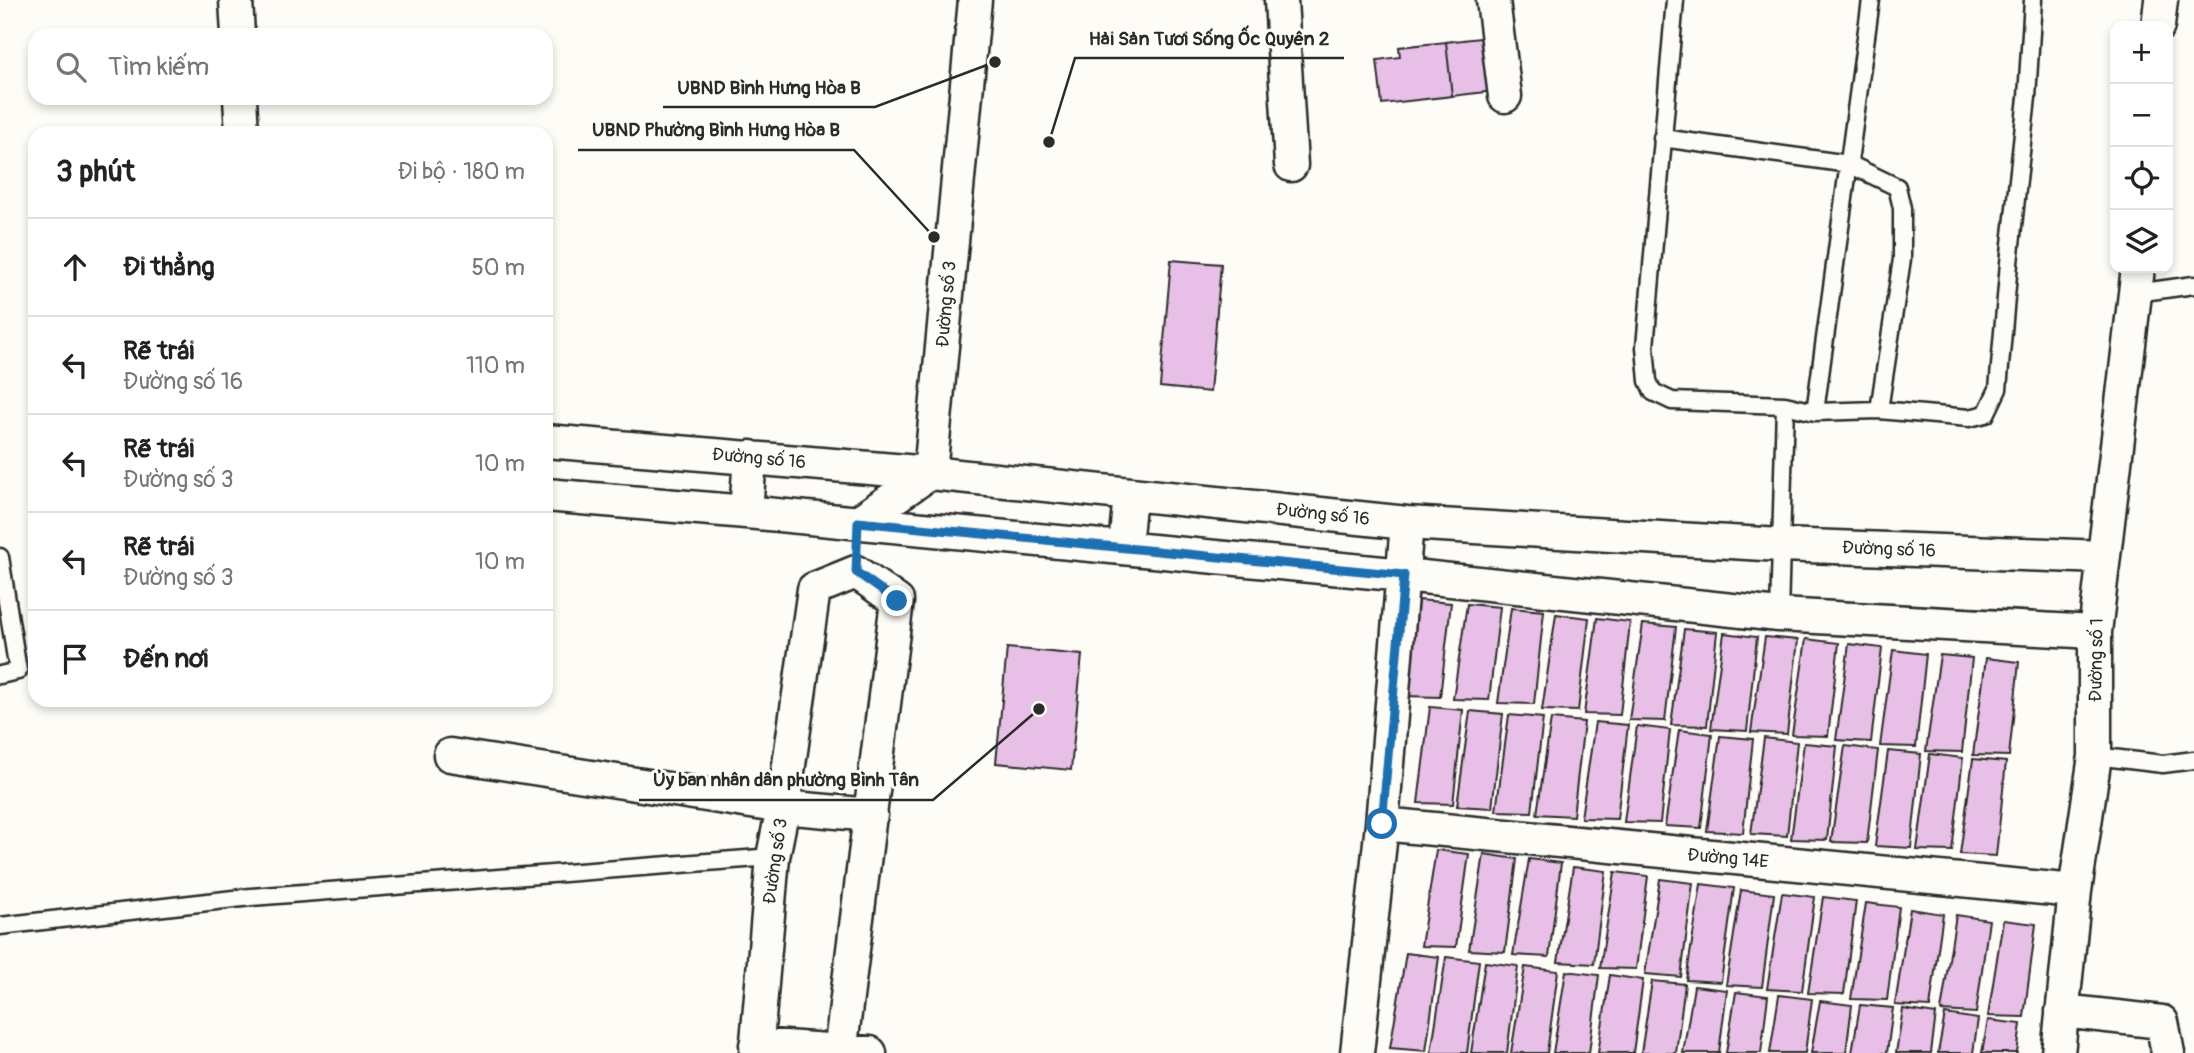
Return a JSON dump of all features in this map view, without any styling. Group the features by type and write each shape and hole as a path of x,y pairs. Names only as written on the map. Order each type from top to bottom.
{"street":[{"path":"236,0 238,28"},
{"name":"Đường số 3","path":"930,473 975,0"},
{"path":"1281,0 1291,165"},
{"path":"1493,0 1505,96"},
{"path":"2159,21 2161,0"},
{"path":"240,105 242,126"},
{"name":"Đường số 1","path":"2058,1053 2075,891 2095,757 2095,632 2137,280"},
{"name":"Đường số 16","path":"553,442 930,473 1407,523 1781,545 2103,557"},
{"path":"746,512 750,457"},
{"path":"858,522 930,473"},
{"path":"1125,548 1130,494"},
{"path":"553,496 1404,575 1779,615 2095,632"},
{"path":"756,1049 850,1052 871,816 897,601 856,572 858,522"},
{"path":"1357,1053 1382,824 1407,523"},
{"name":"Đường số 3","path":"756,1049 774,858 814,589 856,572"},
{"path":"450,755 783,807 871,816"},
{"name":"Đường 14E","path":"1382,824 2075,891"},
{"path":"2063,1011 2162,1022 2168,1053"}],"lane":[{"path":"1675,0 1645,347 1648,381 1653,392 1672,401 1785,405 1815,412 1879,410 1969,418 1986,414 1998,389 2008,262 2027,97 2033,0"},
{"path":"1815,412 1871,0"},
{"path":"1662,138 1849,164 1897,187 1902,208 1902,260 1879,410"},
{"path":"2137,280 2194,285"},
{"path":"1779,615 1785,405"},
{"path":"0,557 18,671 0,675"},
{"path":"2095,757 2163,764 2194,760"},
{"path":"0,926 251,897 774,858"}],"building":[{"path":"1488,37 1494,91 1452,96 1446,42"},
{"path":"1446,42 1452,96 1382,104 1377,60 1400,57 1399,47"},
{"path":"1171,260 1221,264 1210,392 1160,387"},
{"path":"1418,600 1451,603 1440,697 1404,696"},
{"path":"1467,604 1500,607 1489,700 1453,699"},
{"path":"1511,608 1544,611 1534,704 1498,703"},
{"path":"1556,614 1589,618 1578,711 1542,710"},
{"path":"1597,618 1630,622 1620,715 1584,714"},
{"path":"1643,624 1676,627 1665,721 1629,720"},
{"path":"1684,629 1717,632 1707,726 1671,725"},
{"path":"1724,633 1757,637 1747,731 1711,729"},
{"path":"1765,637 1798,640 1787,734 1751,732"},
{"path":"1806,639 1839,643 1828,736 1792,735"},
{"path":"1849,644 1882,648 1871,742 1836,740"},
{"path":"1007,648 1082,655 1071,770 996,763"},
{"path":"1893,650 1926,654 1916,747 1880,746"},
{"path":"1940,655 1972,658 1962,752 1926,751"},
{"path":"1986,658 2019,662 2009,756 1973,755"},
{"path":"1430,707 1463,710 1453,804 1418,803"},
{"path":"1470,711 1503,714 1492,808 1457,806"},
{"path":"1509,715 1543,718 1532,812 1496,811"},
{"path":"1551,719 1584,722 1573,816 1537,814"},
{"path":"1595,722 1628,725 1617,819 1581,818"},
{"path":"1637,726 1670,730 1660,823 1624,822"},
{"path":"1679,730 1712,734 1701,828 1665,826"},
{"path":"1720,736 1753,739 1743,833 1707,831"},
{"path":"1764,738 1797,742 1787,836 1751,834"},
{"path":"1804,743 1837,746 1827,840 1791,839"},
{"path":"1845,746 1878,750 1867,843 1831,842"},
{"path":"1888,751 1921,754 1911,848 1875,846"},
{"path":"1930,754 1963,758 1952,851 1917,850"},
{"path":"1973,759 2006,762 1996,856 1960,854"},
{"path":"1436,850 1469,854 1456,947 1421,946"},
{"path":"1484,854 1517,859 1505,952 1469,950"},
{"path":"1529,859 1561,863 1549,957 1513,955"},
{"path":"1573,867 1606,871 1594,964 1558,962"},
{"path":"1615,872 1648,876 1636,969 1600,968"},
{"path":"1660,879 1693,883 1681,977 1645,974"},
{"path":"1701,884 1734,888 1721,982 1686,980"},
{"path":"1741,890 1774,894 1762,987 1726,985"},
{"path":"1782,893 1815,897 1802,991 1767,989"},
{"path":"1823,897 1856,901 1844,994 1808,993"},
{"path":"1866,903 1899,907 1887,1000 1851,999"},
{"path":"1910,909 1943,914 1930,1007 1895,1005"},
{"path":"1956,915 1989,920 1976,1013 1941,1011"},
{"path":"2003,920 2036,924 2024,1017 1988,1016"},
{"path":"1406,953 1439,957 1426,1051 1390,1048"},
{"path":"1446,957 1479,961 1467,1053 1431,1053"},
{"path":"1485,962 1518,966 1507,1053 1471,1053"},
{"path":"1525,967 1558,971 1547,1053 1511,1053"},
{"path":"1566,971 1599,975 1589,1053 1553,1053"},
{"path":"1610,975 1643,980 1633,1053 1598,1053"},
{"path":"1652,981 1685,984 1676,1053 1641,1053"},
{"path":"1694,986 1727,990 1719,1053 1683,1053"},
{"path":"1736,992 1768,996 1761,1053 1726,1053"},
{"path":"1779,995 1812,999 1805,1053 1770,1053"},
{"path":"1820,1001 1852,1005 1846,1053 1811,1053"},
{"path":"1860,1005 1893,1008 1887,1053 1852,1053"},
{"path":"1903,1009 1936,1014 1931,1053 1896,1053"},
{"path":"1945,1014 1978,1019 1973,1053 1938,1053"},
{"path":"1988,1020 2021,1024 2017,1053 1982,1053"}],"place":[{"name":"UBND Bình Hưng Hòa B","path":"995,62"},
{"name":"Hải Sản Tươi Sống Ốc Quyên 2","path":"1049,142"},
{"name":"UBND Phường Bình Hưng Hòa B","path":"934,237"},
{"name":"Ủy ban nhân dân phường Bình Tân","path":"1039,709"}],"route":[{"path":"897,601 856,572 858,522 1404,575 1382,824"}]}
